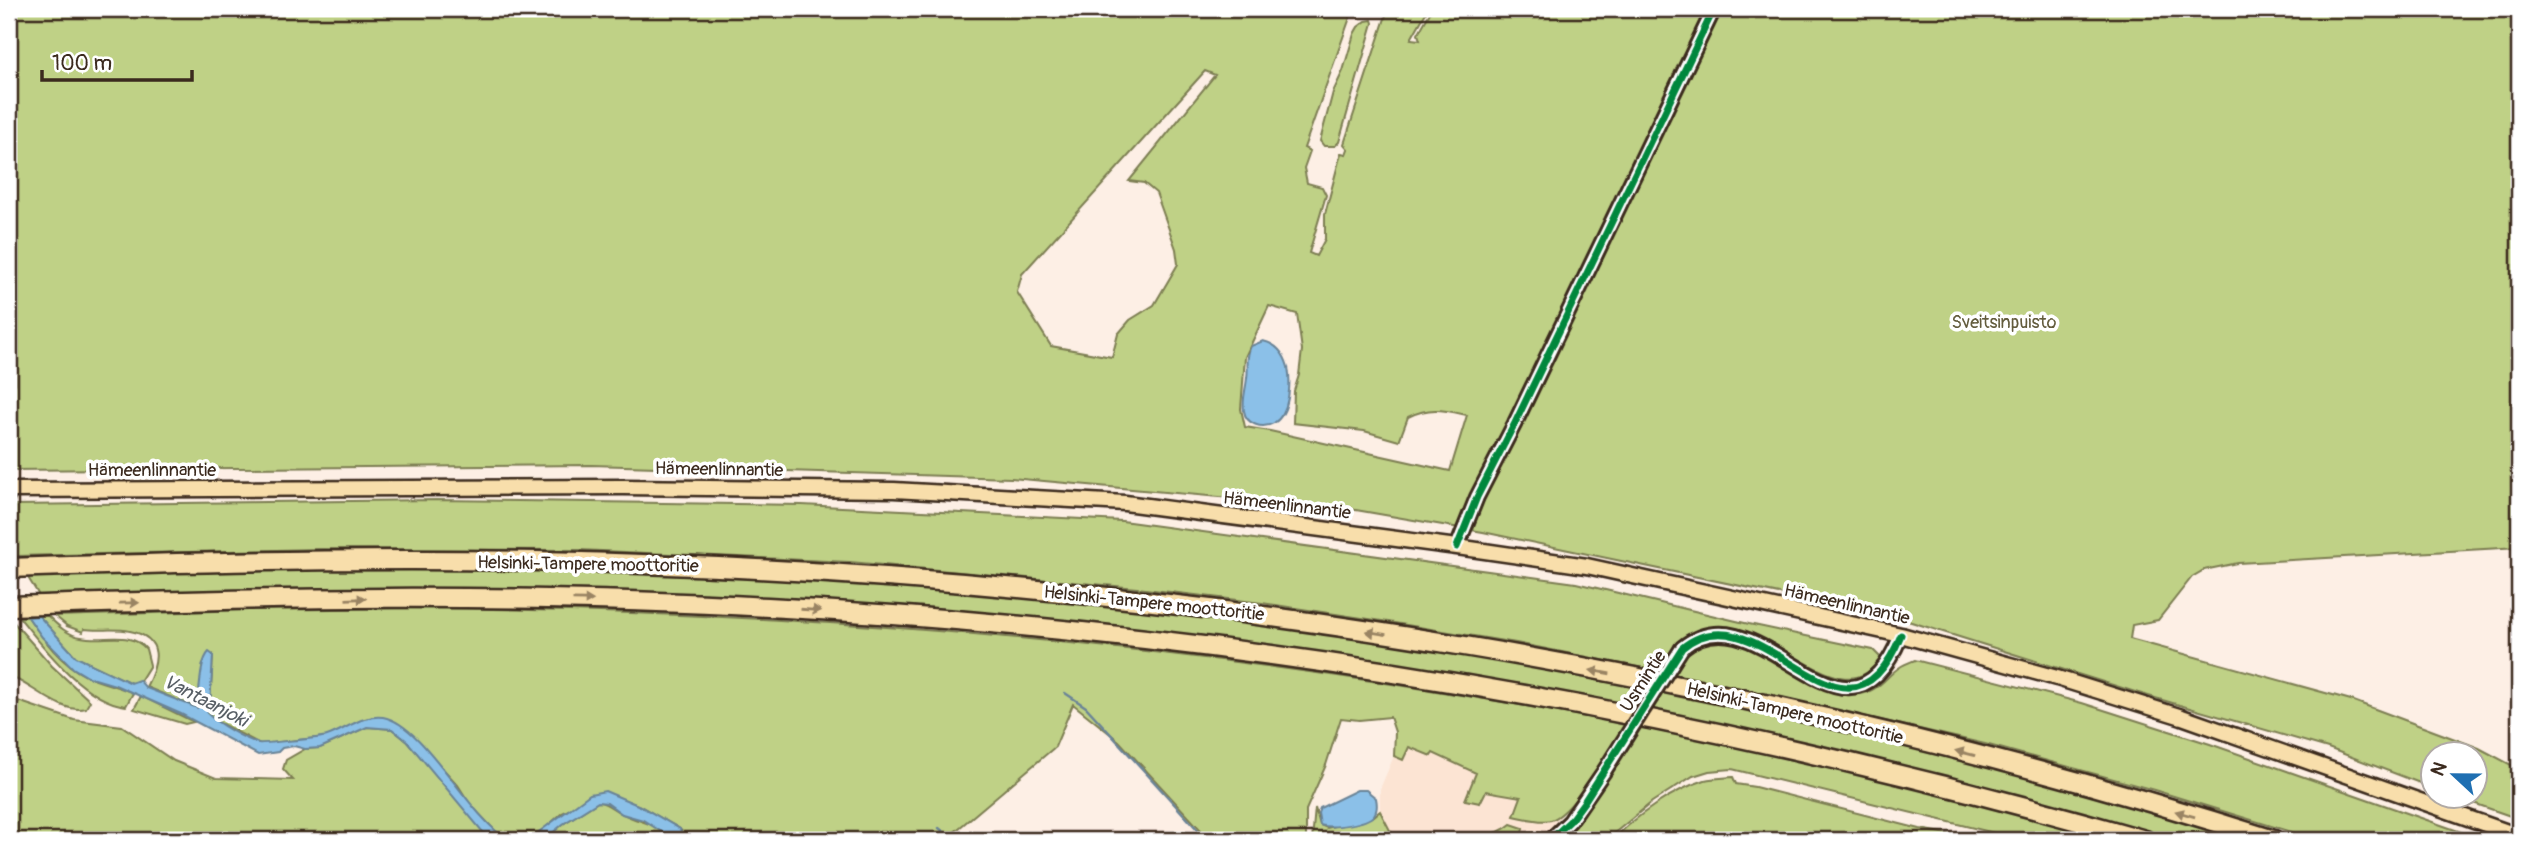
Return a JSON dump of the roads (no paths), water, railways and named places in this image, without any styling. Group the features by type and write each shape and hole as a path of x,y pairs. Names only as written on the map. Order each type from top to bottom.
{"highway":[{"name":"Helsinki-Tampere moottoritie","path":"9,568 406,560 642,564 872,576 1272,616 1639,679 1825,719 2017,766 2274,840"},
{"name":"Helsinki-Tampere moottoritie","path":"9,606 403,597 601,600 871,613 1071,631 1374,670 1554,700 1731,735 1871,768 2031,807 2145,840"}],"main road":[{"name":"Hämeenlinnantie","path":"13,490 636,487 894,490 1125,503 1457,547 1587,566 1901,635 2057,678 2182,717 2519,836"}],"street":[{"path":"1457,547 1477,497 1539,375 1714,9"},
{"name":"Usmintie","path":"1550,840 1570,821 1682,649 1690,642 1713,634 1735,635 1760,645 1803,673 1825,683 1858,686 1877,677 1893,656 1901,635"}],"water":[{"path":"1263,341 1272,344 1282,353 1288,367 1289,381 1283,412 1274,423 1265,426 1251,422 1245,416 1244,407 1249,350 1251,346"},
{"name":"Vantaanjoki","path":"39,616 76,657 131,683 139,680 146,688 197,708 202,670 209,652 213,655 210,705 207,713 231,731 258,743 327,736 368,718 383,717 399,723 430,753 478,812 508,840 492,840 487,837 407,741 392,729 367,727 320,748 305,749 294,746 258,755 181,714 115,685 88,677 73,668 42,637 28,617"},
{"path":"1357,790 1366,790 1376,798 1377,809 1374,815 1348,825 1320,825 1320,808"},
{"path":"605,791 640,806 680,829 685,840 674,840 643,820 622,814 607,803 598,802 563,824 544,840 528,840 590,794"}],"waterway":[{"path":"1065,693 1086,707 1207,840"},
{"path":"939,828 954,840"}],"park label":[{"name":"Sveitsinpuisto","path":"2004,322"}]}
